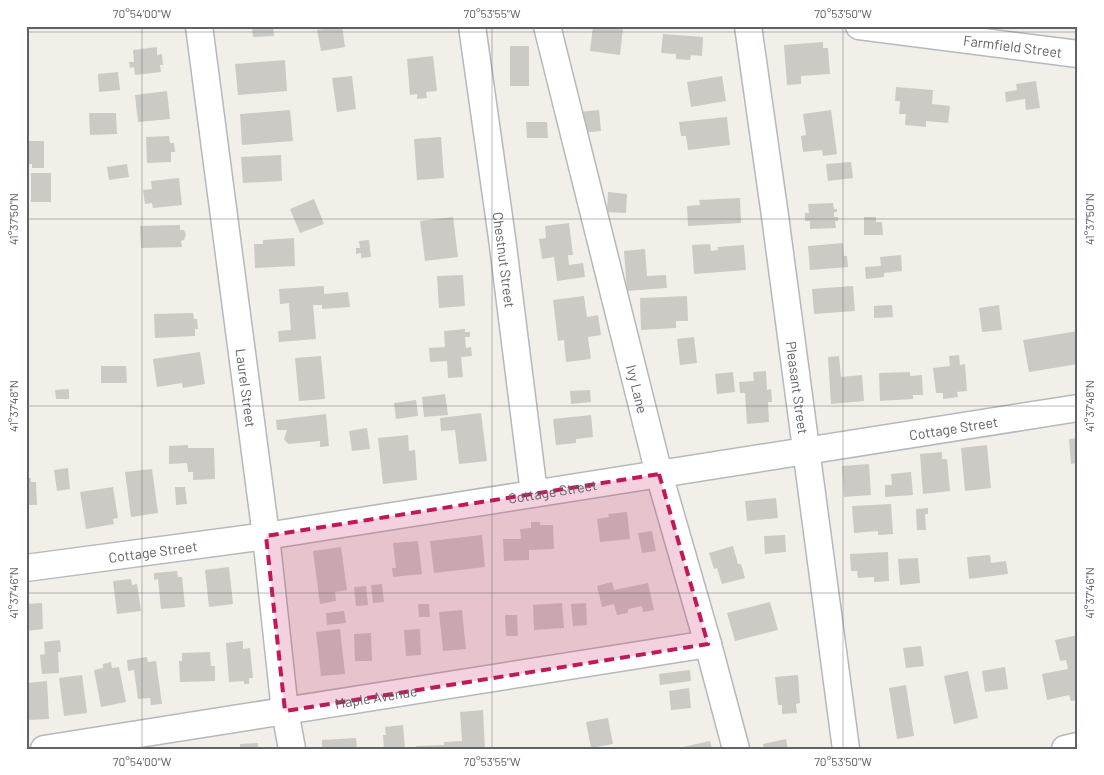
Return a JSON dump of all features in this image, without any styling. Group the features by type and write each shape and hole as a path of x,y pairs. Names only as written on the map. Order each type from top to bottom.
{"street":[{"name":"Laurel Street","path":"200,26 266,536 285,711 292,749"},
{"name":"Chestnut Street","path":"472,26 534,493"},
{"name":"Ivy Lane","path":"547,26 659,474 736,749"},
{"name":"Pleasant Street","path":"748,26 846,749"},
{"name":"Farmfield Street","path":"859,26 1026,37 1078,54"},
{"name":"Cottage Street","path":"26,568 266,536 1078,408"},
{"name":"Maple Avenue","path":"44,749 708,644"},
{"path":"1065,749 1078,746"}],"highlighted area":[{"path":"659,474 708,644 285,711 266,536"}],"building":[{"path":"248,26 273,26 274,36 253,37 252,28 248,28"},
{"path":"342,26 345,47 321,51 317,30"},
{"path":"593,26 623,28 620,55 590,51"},
{"path":"663,34 703,37 702,56 691,55 690,60 676,59 676,54 661,53"},
{"path":"823,42 823,48 828,48 830,74 801,76 801,84 787,85 784,45"},
{"path":"510,46 529,46 529,86 510,86"},
{"path":"157,47 157,55 162,54 163,65 160,65 161,72 135,75 134,67 130,68 129,62 134,62 133,50"},
{"path":"433,56 437,91 426,92 427,98 417,99 417,94 410,95 407,59"},
{"path":"285,60 287,91 238,95 235,64"},
{"path":"118,72 120,90 99,92 98,74"},
{"path":"352,76 356,109 337,112 332,78"},
{"path":"722,76 726,101 691,107 687,82"},
{"path":"1036,81 1040,108 1026,110 1025,99 1006,102 1005,92 1017,90 1016,84"},
{"path":"896,87 933,90 932,104 950,106 948,123 926,121 926,127 905,125 906,114 899,114 900,101 895,101"},
{"path":"167,91 170,119 138,122 135,95"},
{"path":"290,110 293,141 242,145 240,114"},
{"path":"599,110 601,131 581,133 579,112"},
{"path":"831,110 837,154 823,156 822,150 803,152 801,136 806,135 803,114"},
{"path":"89,113 116,113 117,134 90,135"},
{"path":"727,117 730,145 688,150 686,136 681,136 679,122"},
{"path":"526,122 547,122 548,138 527,138"},
{"path":"169,136 170,143 174,143 175,152 171,152 171,162 147,163 146,137"},
{"path":"441,137 444,178 417,180 414,139"},
{"path":"27,141 44,141 44,168 32,168 32,164 27,164"},
{"path":"281,155 282,181 243,183 241,157"},
{"path":"851,162 853,178 828,181 826,164"},
{"path":"127,164 129,177 109,180 107,167"},
{"path":"31,173 51,173 51,202 31,202"},
{"path":"179,178 182,205 153,208 152,203 145,204 143,190 152,189 151,181"},
{"path":"608,192 627,194 626,213 607,212"},
{"path":"740,198 741,223 688,226 687,206 700,205 699,200"},
{"path":"314,199 324,224 300,233 290,209"},
{"path":"833,203 834,209 837,209 837,212 834,212 834,217 838,217 838,221 835,221 836,228 810,229 810,221 805,221 805,213 809,213 808,204"},
{"path":"453,217 458,257 425,261 420,221"},
{"path":"864,217 876,217 876,222 882,222 883,235 864,235"},
{"path":"569,223 573,255 568,255 569,265 583,263 585,277 557,281 554,257 542,259 539,239 546,238 545,226"},
{"path":"180,225 180,230 184,230 186,235 184,240 181,241 182,247 141,248 140,226"},
{"path":"294,238 295,266 255,268 254,244 263,244 263,240"},
{"path":"369,240 371,257 361,258 361,253 356,254 356,248 360,248 359,241"},
{"path":"843,243 844,256 847,256 848,267 810,270 808,246"},
{"path":"710,244 711,251 718,250 717,247 744,245 746,270 694,274 692,245"},
{"path":"645,249 647,276 666,275 667,288 627,291 624,251"},
{"path":"901,255 902,271 884,273 884,277 866,279 865,267 881,266 880,257"},
{"path":"463,275 465,306 439,308 437,276"},
{"path":"324,286 324,294 348,292 350,307 322,309 322,305 313,305 316,339 279,342 278,331 291,330 289,303 280,304 279,289"},
{"path":"853,286 855,311 814,314 812,289"},
{"path":"584,296 587,317 598,315 601,335 588,337 591,359 566,362 564,340 558,341 553,300"},
{"path":"687,296 688,321 676,321 676,328 641,330 640,298"},
{"path":"892,305 893,317 874,318 874,306"},
{"path":"999,305 1002,330 982,332 979,308"},
{"path":"193,313 194,319 197,319 198,329 195,329 195,336 155,338 154,314"},
{"path":"465,329 465,332 470,332 470,337 465,337 466,348 471,347 472,356 461,357 463,377 448,378 447,361 430,362 429,348 445,347 444,331"},
{"path":"1078,331 1078,364 1029,372 1023,340"},
{"path":"694,337 697,363 680,365 677,339"},
{"path":"200,352 205,384 183,388 182,383 157,387 153,359"},
{"path":"959,355 960,365 965,364 967,391 957,392 958,397 943,399 943,393 936,393 933,368 950,366 949,356"},
{"path":"321,356 325,399 299,401 295,358"},
{"path":"839,356 841,377 862,375 864,401 831,404 828,357"},
{"path":"101,366 126,366 127,383 101,383"},
{"path":"766,371 767,390 771,389 772,402 768,402 769,422 747,424 745,393 740,393 739,382 754,381 753,372"},
{"path":"733,372 735,392 717,394 715,374"},
{"path":"910,372 910,376 922,375 923,395 913,395 913,399 880,401 879,373"},
{"path":"69,389 69,399 56,399 55,390"},
{"path":"590,390 591,402 571,404 570,391"},
{"path":"445,394 448,415 424,417 422,397"},
{"path":"416,400 418,416 396,419 394,403"},
{"path":"481,413 487,461 459,464 455,430 441,431 440,418"},
{"path":"326,414 329,446 320,447 320,441 289,444 284,439 287,430 277,430 276,420"},
{"path":"591,415 593,437 576,439 576,443 556,445 553,419"},
{"path":"26,417 28,417 29,431 26,431"},
{"path":"367,428 370,449 352,451 349,431"},
{"path":"408,435 409,451 415,450 417,480 383,484 378,438"},
{"path":"1078,438 1078,463 1071,464 1069,439"},
{"path":"188,445 188,448 214,448 215,479 193,480 193,472 188,472 187,463 169,464 169,446"},
{"path":"987,445 991,488 965,491 961,448"},
{"path":"942,452 942,459 947,459 950,491 923,494 920,454"},
{"path":"869,464 871,495 844,497 842,466"},
{"path":"68,468 70,489 57,491 54,470"},
{"path":"152,469 158,513 131,517 125,472"},
{"path":"911,472 913,495 885,497 885,485 892,485 891,474"},
{"path":"26,478 31,478 31,482 36,482 37,505 26,505"},
{"path":"113,487 118,518 113,519 114,524 86,529 80,492"},
{"path":"175,487 185,487 187,504 176,505"},
{"path":"776,498 778,518 747,521 745,501"},
{"path":"891,504 893,534 878,535 878,531 854,533 852,506"},
{"path":"928,508 928,514 925,514 926,530 917,530 916,509"},
{"path":"627,512 630,539 600,542 597,519 609,517 608,514"},
{"path":"531,522 540,522 540,525 553,525 554,549 529,550 529,560 504,561 503,539 521,539 520,529 531,528"},
{"path":"652,531 656,551 642,553 638,533"},
{"path":"482,535 485,567 434,573 430,541"},
{"path":"785,535 786,552 765,554 764,536"},
{"path":"418,541 422,574 393,577 392,568 396,568 393,543"},
{"path":"733,546 738,564 741,564 745,578 722,584 717,568 714,569 709,553"},
{"path":"341,547 347,590 335,592 336,601 320,604 313,551"},
{"path":"888,552 889,581 874,582 874,577 858,578 857,571 851,571 850,554"},
{"path":"990,555 991,563 1006,561 1008,574 969,579 967,557"},
{"path":"918,558 920,583 900,585 898,559"},
{"path":"229,567 233,604 209,607 205,570"},
{"path":"177,571 178,577 182,577 185,607 161,609 158,579 154,580 154,573"},
{"path":"131,579 132,585 137,584 141,611 117,614 113,581"},
{"path":"612,582 614,590 648,583 654,610 643,612 642,606 628,609 628,613 617,615 614,604 602,607 597,586"},
{"path":"382,584 384,602 373,603 371,585"},
{"path":"366,586 368,605 356,606 354,587"},
{"path":"770,602 778,630 735,641 727,613"},
{"path":"42,603 43,629 26,631 26,604"},
{"path":"562,603 564,628 534,630 533,605"},
{"path":"586,603 587,625 573,626 571,604"},
{"path":"418,604 429,604 430,617 419,617"},
{"path":"462,610 466,649 443,651 439,612"},
{"path":"344,611 346,623 327,625 326,613"},
{"path":"505,615 517,615 518,636 506,636"},
{"path":"340,629 345,674 321,676 316,632"},
{"path":"420,629 421,655 406,656 404,630"},
{"path":"371,633 372,661 355,661 354,634"},
{"path":"1078,635 1078,700 1071,701 1069,695 1047,700 1042,674 1068,669 1066,660 1060,661 1055,640"},
{"path":"60,640 61,652 58,652 59,673 42,674 40,655 45,654 44,642"},
{"path":"243,641 243,649 250,648 253,678 249,678 249,684 244,684 244,681 229,682 226,643"},
{"path":"921,646 924,666 906,668 903,648"},
{"path":"210,652 211,666 215,666 215,681 180,682 179,661 182,661 182,653"},
{"path":"147,657 148,662 156,661 162,704 151,705 150,698 138,699 134,670 128,671 127,660"},
{"path":"111,662 112,668 119,667 126,702 101,707 94,670 103,668 103,664"},
{"path":"1005,667 1008,689 985,692 982,671"},
{"path":"690,670 691,681 660,685 659,674"},
{"path":"968,671 978,718 954,724 944,676"},
{"path":"82,675 87,713 64,716 59,678"},
{"path":"798,675 800,703 796,704 797,713 782,714 782,705 778,705 775,677"},
{"path":"47,681 49,719 26,720 26,683"},
{"path":"906,685 914,736 897,739 889,688"},
{"path":"689,688 691,708 671,710 669,691"},
{"path":"483,710 485,749 417,749 416,746 444,745 444,742 462,741 460,712"},
{"path":"608,718 613,744 591,748 586,722"},
{"path":"403,725 405,749 384,749 383,735 386,735 385,727"},
{"path":"356,738 357,749 322,749 322,740"},
{"path":"786,739 788,749 764,749 763,744"},
{"path":"710,741 712,749 683,749 683,747"},
{"path":"258,743 258,749 240,749 240,744"}]}
